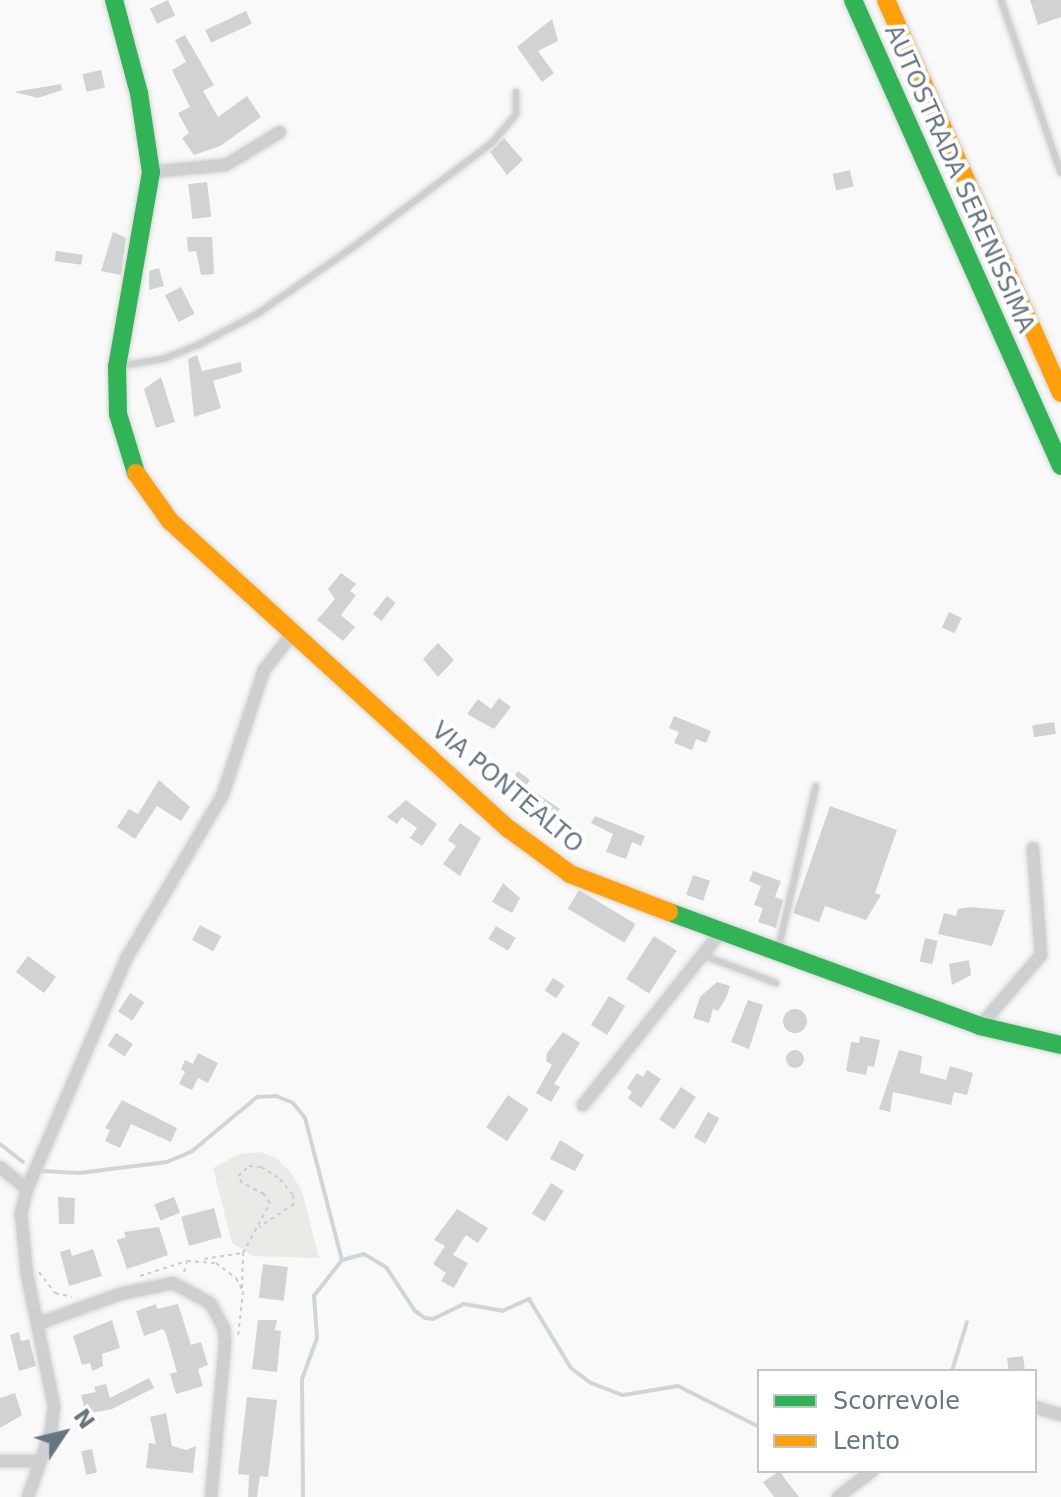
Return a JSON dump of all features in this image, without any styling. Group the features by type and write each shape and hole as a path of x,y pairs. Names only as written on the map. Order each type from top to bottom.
{"main road":[{"name":"VIA PONTEALTO","path":"114,0 139,93 151,172 117,366 122,439 143,489 170,521 549,860 592,885 719,934 980,1026 1061,1045"},
{"name":"AUTOSTRADA SERENISSIMA","path":"853,0 1061,466"},
{"name":"AUTOSTRADA SERENISSIMA","path":"886,0 1061,393"}],"street":[{"path":"151,172 226,165 280,132"},
{"path":"28,1497 54,1406 25,1251 21,1213 27,1189 126,959 223,794 264,670 294,632"},
{"path":"980,1026 1034,969 1041,955 1033,848"},
{"path":"583,1105 705,956 719,934"},
{"path":"0,1167 27,1189"},
{"path":"40,1323 120,1294 173,1283 210,1303 224,1328 225,1344 211,1497"},
{"path":"1037,1408 1061,1415"},
{"path":"0,1461 39,1461"},
{"path":"838,1497 869,1473"}],"lane":[{"path":"1001,0 1061,173"},
{"path":"117,366 163,359 198,345 257,314 341,256 492,143 516,114 516,92"},
{"path":"777,954 816,786"},
{"path":"705,956 776,983"}],"path":[{"path":"237,1344 243,1253 270,1203 264,1194 242,1183 238,1176 249,1166 280,1179 293,1195 294,1204 259,1227"},
{"path":"130,1279 187,1261 243,1253"},
{"path":"204,1259 226,1270 242,1289"},
{"path":"184,1272 187,1261"},
{"path":"35,1273 41,1272 55,1293 84,1295"},
{"path":"234,1319 240,1316"}],"shaded area":[{"path":"260,1152 276,1158 291,1173 302,1191 319,1258 253,1256 232,1243 213,1168 239,1154"}],"building":[{"path":"168,0 175,15 157,24 150,8"},
{"path":"1030,0 1061,0 1061,17 1038,25"},
{"path":"246,11 252,24 211,43 205,30"},
{"path":"552,19 558,41 538,51 554,73 542,82 517,47"},
{"path":"185,35 214,85 203,91 218,117 247,96 261,117 220,146 194,155 182,138 189,133 178,113 190,107 172,70 186,62 175,40"},
{"path":"101,70 105,88 87,92 82,74"},
{"path":"61,84 62,90 38,98 14,92"},
{"path":"504,138 523,160 507,175 490,152"},
{"path":"850,170 854,187 836,191 832,174"},
{"path":"207,182 211,217 192,219 188,184"},
{"path":"113,232 126,238 121,275 101,271"},
{"path":"187,237 212,237 214,274 201,275 196,251 188,252"},
{"path":"56,251 83,255 81,265 55,261"},
{"path":"159,268 164,286 149,290 149,271"},
{"path":"181,287 195,314 179,322 165,295"},
{"path":"197,355 202,371 241,362 242,372 213,381 221,408 194,417 188,359"},
{"path":"161,377 175,422 156,428 144,389"},
{"path":"341,573 356,584 350,591 356,595 341,615 355,627 343,641 317,620 335,599 328,589"},
{"path":"387,596 396,603 382,621 373,614"},
{"path":"949,612 962,618 955,633 942,627"},
{"path":"438,643 454,660 438,677 423,659"},
{"path":"499,698 511,707 494,729 467,714 478,699 491,709"},
{"path":"674,716 711,731 706,743 696,739 692,750 674,743 679,732 669,728"},
{"path":"1054,722 1056,734 1034,737 1032,725"},
{"path":"518,771 530,780 526,786 560,809 546,827 523,810 526,806 515,798 518,794 508,786"},
{"path":"159,780 190,807 181,821 157,806 135,839 117,827 129,809 138,814"},
{"path":"406,800 437,824 422,846 410,838 417,828 402,817 397,824 387,817"},
{"path":"830,806 897,830 875,893 881,895 866,920 825,906 819,922 793,913"},
{"path":"595,816 645,836 641,846 632,842 626,859 606,852 613,834 591,823"},
{"path":"460,823 481,838 460,876 443,864 456,846 448,840"},
{"path":"753,871 781,881 775,897 783,900 776,928 758,922 763,908 754,905 761,886 749,881"},
{"path":"693,875 710,881 703,901 686,895"},
{"path":"503,883 520,898 512,913 492,902"},
{"path":"579,890 636,924 624,943 568,909"},
{"path":"958,909 1005,910 992,946 938,934 944,913 956,916"},
{"path":"200,925 221,936 213,951 192,940"},
{"path":"496,926 516,938 508,951 488,939"},
{"path":"654,936 677,951 649,993 626,979"},
{"path":"925,938 938,941 932,964 920,961"},
{"path":"28,956 56,977 44,993 16,972"},
{"path":"969,960 971,975 952,985 949,964"},
{"path":"553,978 565,986 556,998 545,990"},
{"path":"717,982 730,986 718,1011 713,1009 709,1023 693,1018 700,997"},
{"path":"130,993 144,1002 132,1021 118,1011"},
{"path":"609,996 625,1006 607,1035 591,1025"},
{"path":"748,1000 763,1005 749,1049 731,1042"},
{"path":"795,1009 804,1012 807,1021 804,1030 795,1033 786,1030 783,1021 786,1012"},
{"path":"563,1032 580,1043 554,1084 560,1087 551,1102 536,1093 552,1065 546,1061 547,1053"},
{"path":"116,1033 133,1044 125,1056 108,1046"},
{"path":"860,1036 880,1040 874,1067 868,1066 866,1075 846,1071 851,1042 859,1043"},
{"path":"795,1050 804,1059 795,1068 786,1059"},
{"path":"899,1050 922,1056 920,1073 946,1080 950,1066 973,1073 967,1095 954,1092 951,1105 893,1092 890,1112 879,1109"},
{"path":"198,1053 218,1063 208,1083 198,1078 192,1090 179,1084 185,1072 181,1069 185,1060 193,1064"},
{"path":"647,1070 661,1079 641,1108 628,1098 632,1092 627,1088 637,1073 643,1077"},
{"path":"681,1087 696,1097 674,1129 659,1119"},
{"path":"508,1095 529,1109 507,1141 486,1127"},
{"path":"122,1100 177,1128 171,1142 131,1124 120,1148 105,1141 110,1130 105,1128"},
{"path":"708,1112 719,1118 705,1144 694,1137"},
{"path":"560,1140 584,1155 575,1171 550,1159"},
{"path":"551,1183 564,1191 545,1221 532,1214"},
{"path":"58,1197 75,1198 74,1224 59,1224"},
{"path":"174,1197 180,1213 160,1220 154,1205"},
{"path":"214,1208 222,1237 189,1246 181,1217"},
{"path":"457,1209 488,1228 478,1243 466,1235 453,1255 468,1263 454,1288 441,1281 446,1273 433,1264 445,1246 434,1240"},
{"path":"159,1227 168,1255 127,1269 117,1240 126,1237 124,1232"},
{"path":"70,1249 72,1256 93,1249 102,1276 69,1286 60,1252"},
{"path":"263,1264 288,1267 284,1301 259,1298"},
{"path":"156,1304 157,1309 178,1304 191,1345 201,1342 208,1365 198,1369 203,1386 176,1394 170,1374 177,1372 166,1334 163,1329 144,1336 136,1311"},
{"path":"112,1320 120,1348 102,1354 103,1366 92,1371 90,1363 82,1365 73,1336"},
{"path":"258,1320 277,1320 275,1330 281,1331 277,1372 252,1369"},
{"path":"19,1332 21,1341 29,1339 36,1366 19,1371 10,1335"},
{"path":"1023,1356 1025,1369 1009,1369 1007,1358"},
{"path":"149,1378 154,1388 112,1409 86,1414 81,1395 96,1392 94,1387 106,1384 110,1398"},
{"path":"15,1393 22,1415 0,1428 0,1398"},
{"path":"247,1397 277,1400 268,1477 260,1476 257,1497 248,1497 249,1475 238,1474"},
{"path":"166,1413 172,1446 186,1450 196,1446 193,1473 146,1468 149,1443 156,1444 150,1417"},
{"path":"92,1449 97,1472 86,1475 81,1451"},
{"path":"781,1473 799,1497 774,1497 763,1482"}],"waterway":[{"path":"42,1171 79,1173 167,1162 191,1152 257,1097 276,1096 293,1103 305,1118 342,1260 314,1296 317,1338 302,1379 303,1497"},
{"path":"0,1144 23,1162"},
{"path":"342,1260 364,1254 386,1267 415,1311 425,1318 433,1319 464,1304 502,1311 529,1299 571,1368 591,1383 623,1395 678,1386 757,1426"},
{"path":"953,1369 967,1322"}],"traffic: fast":[{"path":"114,0 139,93 151,172 117,366 118,414 136,473"},
{"path":"853,0 1061,466"},
{"path":"669,912 980,1026 1061,1045"}],"traffic: slow":[{"path":"886,0 1061,393"},
{"path":"136,473 170,521 509,829 570,874 669,912"}]}
